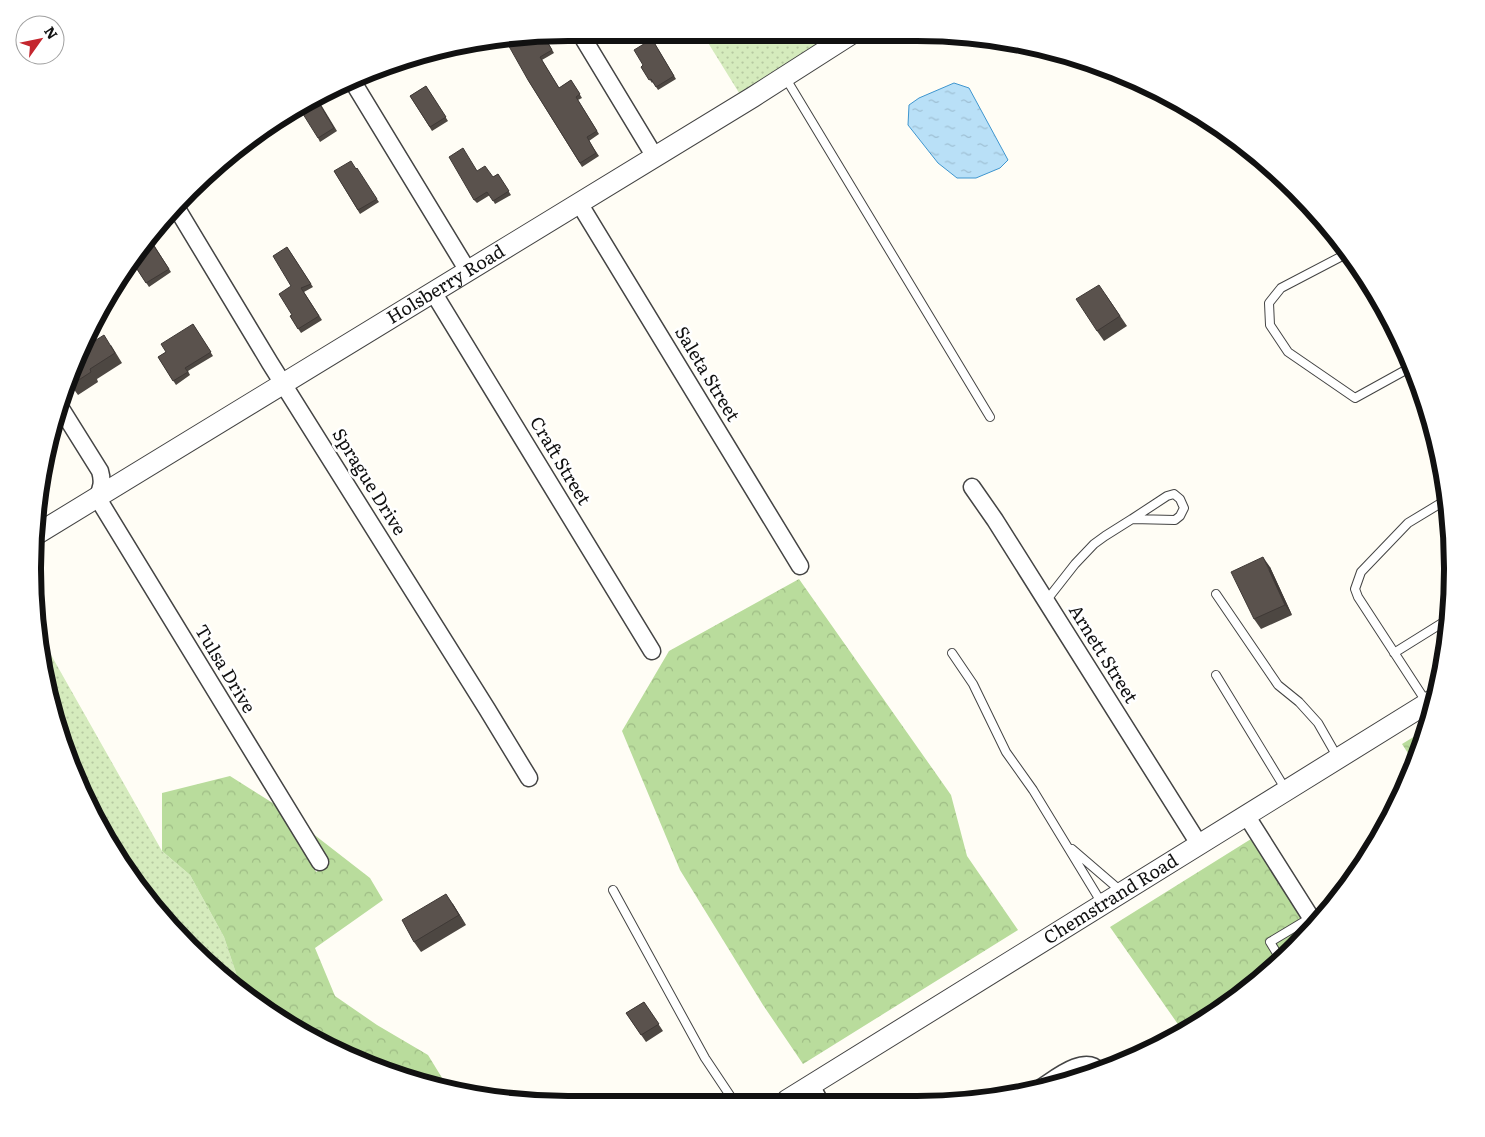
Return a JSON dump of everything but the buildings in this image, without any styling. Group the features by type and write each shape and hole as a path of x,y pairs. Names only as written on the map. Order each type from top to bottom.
{"street":[{"path":"585,41 655,156"},
{"name":"Holsberry Road","path":"42,531 840,41"},
{"path":"356,86 468,271"},
{"name":"Saleta Street","path":"579,203 800,566"},
{"name":"Sprague Drive","path":"180,213 283,384 529,778"},
{"name":"Craft Street","path":"433,292 652,650"},
{"path":"64,414 100,471 102,480 101,490 97,497"},
{"name":"Arnett Street","path":"972,488 995,520 1199,844"},
{"name":"Tulsa Drive","path":"97,497 320,862"},
{"name":"Chemstrand Road","path":"815,1093 1116,896 1426,704"},
{"path":"1246,815 1311,919"},
{"path":"1059,1076 1070,1069 1087,1065 1091,1066"}],"lane":[{"path":"785,76 990,417"},
{"path":"1341,257 1281,288 1269,302 1270,325 1288,352 1355,398 1405,370"},
{"path":"1046,601 1075,564 1094,544 1132,519 1167,496 1174,494 1180,499 1184,508 1180,516 1175,520 1132,519"},
{"path":"1428,697 1394,653 1358,597 1355,588 1361,572 1408,523 1439,504"},
{"path":"1216,594 1278,685 1299,702 1318,723 1338,758"},
{"path":"1394,653 1441,624"},
{"path":"952,653 973,684 1006,752 1033,790 1098,897 1116,896"},
{"path":"1216,676 1286,790"},
{"path":"1066,844 1116,896"},
{"path":"613,890 705,1058 730,1096"},
{"path":"1277,953 1270,942 1305,925"}],"green space":[{"path":"707,41 827,41 741,96"},
{"path":"799,579 951,795 967,856 1018,930 803,1064 763,1005 680,870 622,731 669,651"},
{"path":"48,649 162,851 190,875 224,937 238,979 221,965 172,916 130,861 112,832 81,770 69,738 59,705"},
{"path":"1417,735 1409,755 1402,744"},
{"path":"230,776 276,805 316,872 330,863 312,833 370,878 383,900 315,948 335,996 377,1025 428,1055 444,1081 399,1068 335,1041 276,1007 238,979 224,937 190,875 162,851 162,793"},
{"path":"1251,839 1305,924 1264,965 1237,987 1179,1026 1110,927"}],"water":[{"path":"954,83 969,88 1008,160 1000,168 976,178 957,178 938,163 908,125 909,105 919,98"}]}
